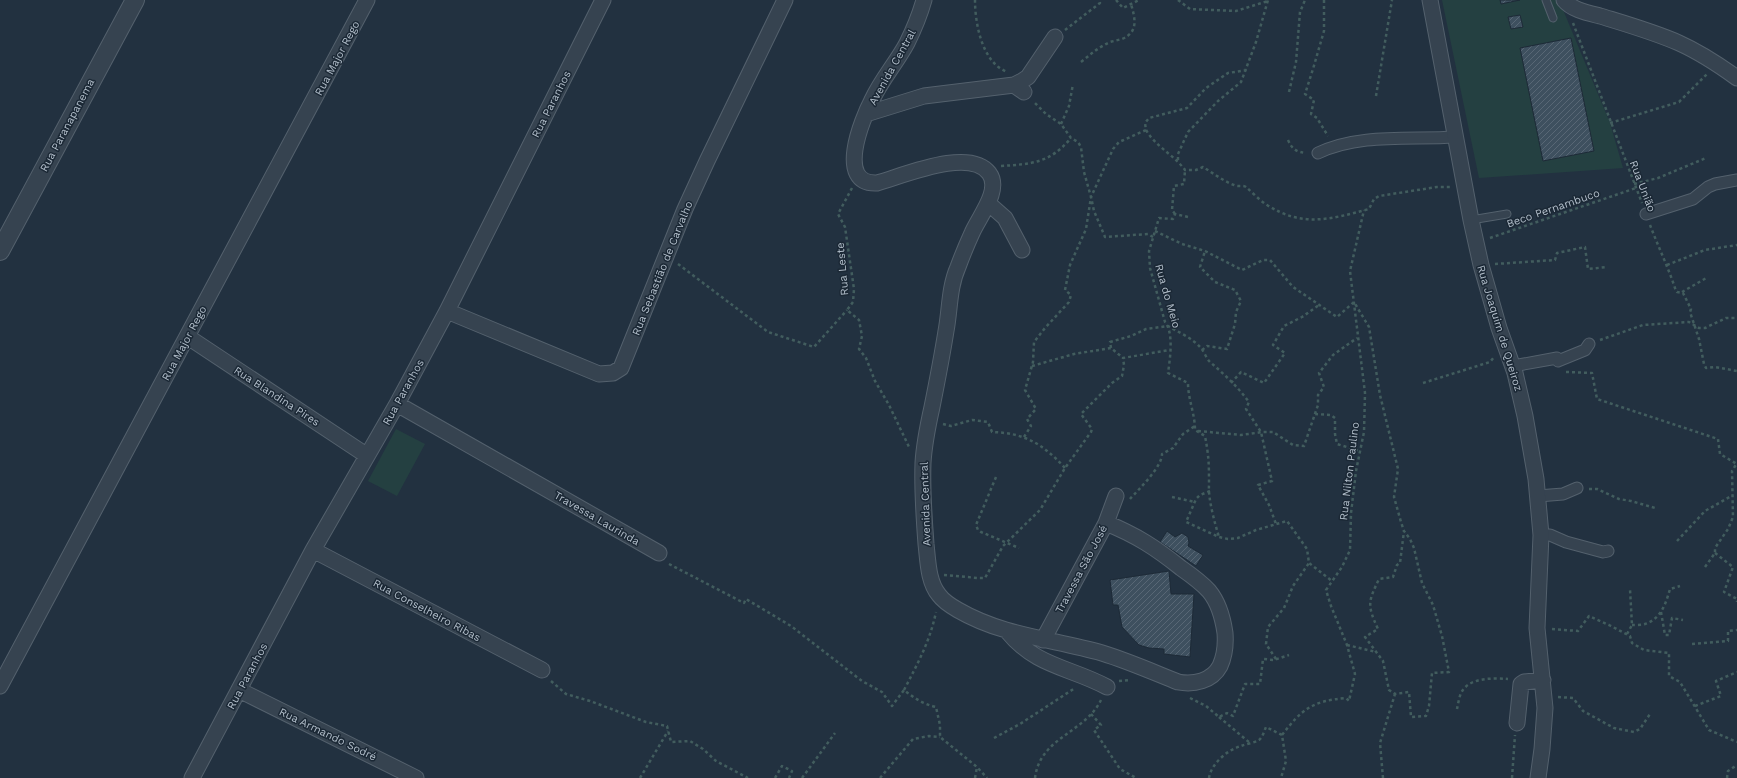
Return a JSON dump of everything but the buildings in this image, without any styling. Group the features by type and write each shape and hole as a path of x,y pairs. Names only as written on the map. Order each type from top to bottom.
{"street":[{"name":"Rua Paranapanema","path":"0,251 134,0"},
{"name":"Rua Major Rego","path":"0,686 188,338 367,0"},
{"name":"Rua Paranhos","path":"192,778 313,550 366,455 397,404 447,310 603,0"},
{"name":"Rua Sebastião de Carvalho","path":"447,310 599,374 613,373 621,368 706,160 785,0"},
{"name":"Avenida Central","path":"858,177 854,163 854,153 866,114 877,90 910,38 924,0"},
{"name":"Rua Joaquim de Queiroz","path":"1430,0 1470,220 1499,328 1511,359 1525,416 1538,496 1541,535 1537,628 1544,695 1544,723 1538,778"},
{"path":"1565,2 1576,9 1680,43 1737,78"},
{"path":"866,114 924,96 1020,86 1032,72 1055,37"},
{"path":"1318,153 1333,145 1378,139 1427,139 1455,137"},
{"path":"858,177 870,184 930,166 963,162 974,164 985,170"},
{"name":"Avenida Central","path":"985,170 991,177 992,182 988,203 972,233 956,270 923,462 924,526 933,586 948,604 970,617 1007,631 1099,652 1186,684 1200,681 1216,672 1224,657 1226,645 1224,626 1219,609 1210,592 1200,582 1154,546 1107,518"},
{"path":"1646,214 1693,199 1708,187 1715,184 1737,180"},
{"path":"988,203 1005,218 1022,250"},
{"name":"Rua Blandina Pires","path":"188,338 366,455"},
{"path":"1511,359 1557,358 1558,360 1585,350 1589,344"},
{"name":"Travessa Laurinda","path":"397,404 659,553"},
{"path":"1538,496 1563,494 1577,488"},
{"name":"Travessa São José","path":"1043,640 1107,518 1116,496"},
{"path":"1541,535 1550,535 1566,542 1603,552 1608,551"},
{"name":"Rua Conselheiro Ribas","path":"313,550 542,670"},
{"path":"1007,631 1021,647 1032,655 1108,687"},
{"path":"1517,723 1522,682 1543,680"},
{"name":"Rua Armando Sodré","path":"239,690 416,778"}],"lane":[{"path":"1546,0 1553,18"},
{"path":"1470,220 1507,214"}],"path":[{"path":"975,0 975,13 979,35 988,54 996,65 1020,86 1046,114 1061,124 1071,138 1078,142 1082,147 1084,172 1094,211 1105,237 1148,234 1153,237"},
{"path":"1055,37 1090,12 1100,3 1099,0"},
{"path":"1116,0 1123,8 1139,0"},
{"path":"1178,0 1190,9 1236,11 1268,0"},
{"path":"1178,160 1178,154 1188,132 1218,101 1241,82 1247,70 1268,0"},
{"path":"1289,92 1296,62 1300,12 1305,0"},
{"path":"1324,0 1324,31 1314,69 1304,94 1314,100 1311,114 1317,118 1333,145"},
{"path":"1376,96 1392,0"},
{"name":"Rua União","path":"1565,2 1662,257 1667,265 1677,292 1683,293 1691,309 1690,312 1696,326 1704,364 1706,368 1715,367 1737,371"},
{"path":"1081,62 1098,48 1124,38 1133,32 1136,22 1131,4"},
{"path":"1610,123 1679,102 1698,84 1714,63"},
{"path":"1175,214 1172,210 1174,186 1184,184 1185,170 1178,160 1152,140 1146,130 1145,123 1148,118 1187,108 1206,88 1228,73 1247,70"},
{"path":"1061,124 1069,106 1073,84"},
{"path":"1024,437 1031,426 1027,419 1036,409 1025,390 1032,366 1034,342 1069,302 1071,295 1065,290 1065,285 1070,265 1086,229 1091,197 1113,149 1119,142 1146,130"},
{"path":"985,170 990,168 1029,164 1046,158 1060,150 1071,138"},
{"path":"1288,140 1292,148 1298,152 1318,153"},
{"path":"1634,184 1658,178 1706,158"},
{"path":"1185,170 1196,170 1203,166 1235,186 1245,187 1255,197 1267,205 1289,216 1311,220 1342,217 1369,209 1374,198 1379,196 1437,187 1464,186"},
{"name":"Rua Leste","path":"858,177 838,214 846,227 854,289 853,302 847,310 859,320 862,336 859,349 866,358 875,381 889,405 908,447 923,462"},
{"name":"Beco Pernambuco","path":"1476,242 1636,188"},
{"name":"Rua Nilton Paulino","path":"1282,735 1295,718 1311,706 1334,699 1346,698 1350,701 1355,674 1347,645 1326,590 1342,567 1350,550 1351,513 1356,471 1364,432 1365,393 1357,338 1350,271 1364,210"},
{"name":"Rua do Meio","path":"1188,217 1175,214 1173,219 1159,218 1149,251 1150,268 1165,322 1171,334 1168,373 1188,383 1188,393 1195,430"},
{"path":"1155,231 1182,244 1205,251 1242,270 1263,260 1270,260 1293,287 1337,317 1354,302 1369,327 1380,395 1398,469 1394,497 1404,531 1414,548 1422,583 1433,605 1442,636 1449,672 1432,673 1430,706 1426,716 1411,717 1409,692 1396,694 1389,690 1383,661 1365,637 1378,629 1370,611 1370,598 1379,579 1393,577 1397,565 1400,563 1404,531"},
{"path":"1667,265 1705,250 1737,245"},
{"path":"1481,265 1555,260 1557,254 1586,248 1588,269 1607,268"},
{"path":"1202,350 1207,346 1227,350 1235,324 1236,312 1241,301 1235,290 1215,282 1200,267 1205,251"},
{"path":"666,257 680,265 768,332 782,338 814,347 847,310"},
{"path":"1681,293 1708,277"},
{"path":"1231,383 1241,372 1264,383 1285,353 1273,345 1284,326 1302,317 1319,304"},
{"path":"1589,344 1643,325 1689,322 1699,328 1705,328 1726,318 1737,318"},
{"path":"930,573 985,578 1006,543 1040,510 1065,468 1092,429 1081,414 1122,376 1124,365 1123,358 1111,348 1110,342 1131,336 1146,329 1168,326 1199,346 1209,360 1224,373 1231,383 1241,390 1249,402 1246,409 1261,432 1272,481 1258,485 1269,505 1276,524"},
{"path":"1195,430 1241,435 1273,432 1293,445 1304,446 1318,405 1318,395 1324,387 1319,373 1333,356 1357,338"},
{"path":"1032,366 1074,354 1111,348"},
{"path":"1123,358 1170,350"},
{"path":"1423,382 1490,362 1493,357 1511,359"},
{"path":"1560,373 1592,373 1597,399 1718,439 1720,454 1737,463 1732,471 1733,517 1728,529 1715,548 1716,553 1705,567"},
{"path":"1315,414 1331,415 1335,418 1335,434 1337,444 1360,451"},
{"path":"929,422 951,426 972,420 988,422 992,432 1003,432 1024,437 1036,442 1052,453 1065,468"},
{"path":"1107,518 1130,500 1156,469 1162,458 1162,454 1173,448 1183,434 1195,426"},
{"path":"1195,430 1205,436 1210,458 1210,491 1219,537"},
{"path":"996,477 976,525 978,530 981,532 1019,548"},
{"path":"1577,488 1597,489 1619,499 1631,500 1655,508"},
{"path":"1210,491 1200,494 1186,522 1219,537 1228,539 1238,538 1256,530 1287,522 1307,549 1309,563 1293,586 1284,608 1268,627 1266,644 1276,659"},
{"path":"1677,541 1705,511 1733,495"},
{"path":"1172,498 1195,502"},
{"path":"659,553 658,558 744,603 746,599 791,626 862,681 882,692 892,706 904,690 925,651 933,626 939,595"},
{"path":"1716,553 1734,567 1724,592 1737,598 1737,602"},
{"path":"1309,563 1332,581"},
{"path":"1632,625 1645,624 1661,611 1666,605 1670,589 1680,586"},
{"path":"1627,634 1632,625 1630,589"},
{"path":"1661,611 1665,635 1669,635 1672,618 1682,620"},
{"path":"1537,628 1578,631 1588,616 1609,624 1627,634 1630,636 1632,643 1644,650 1670,653 1669,676 1680,682 1687,697 1695,706 1702,722 1709,730 1737,742"},
{"path":"1692,644 1728,641 1728,631 1737,630"},
{"path":"1347,645 1376,652"},
{"path":"1220,717 1227,713 1233,716 1246,684 1260,684 1263,659 1276,659 1289,655"},
{"path":"542,670 559,689 566,694 590,701 646,722 667,726 671,742 690,741 703,749 716,761 748,778"},
{"path":"1695,706 1721,696 1716,681 1737,672"},
{"path":"994,738 1020,724 1091,679"},
{"path":"1457,709 1461,694 1466,686 1475,682 1506,679 1522,682"},
{"path":"1035,778 1036,770 1050,746 1098,707 1108,687"},
{"path":"904,690 925,704 936,707 940,725 940,737"},
{"path":"1383,778 1380,743 1396,694"},
{"path":"1544,695 1573,698 1583,711 1614,728 1634,732 1640,729 1650,714"},
{"path":"1184,696 1206,706 1250,743"},
{"path":"1091,714 1100,725 1094,730 1108,753 1120,769 1136,778"},
{"path":"1512,778 1517,723"},
{"path":"1209,778 1212,769 1225,754 1240,746 1258,740 1262,737 1266,727 1282,735 1286,760 1281,778"},
{"path":"640,778 668,731"},
{"path":"802,778 835,733"},
{"path":"880,778 913,739 929,736 940,737 978,767 987,778"},
{"path":"1727,778 1728,771 1737,765"},
{"path":"775,778 782,766 792,771 789,778"},
{"path":"975,778 978,767"}],"green space":[{"path":"1442,0 1559,0 1610,123 1623,168 1479,178"},
{"path":"396,429 425,444 397,496 368,481"}]}
